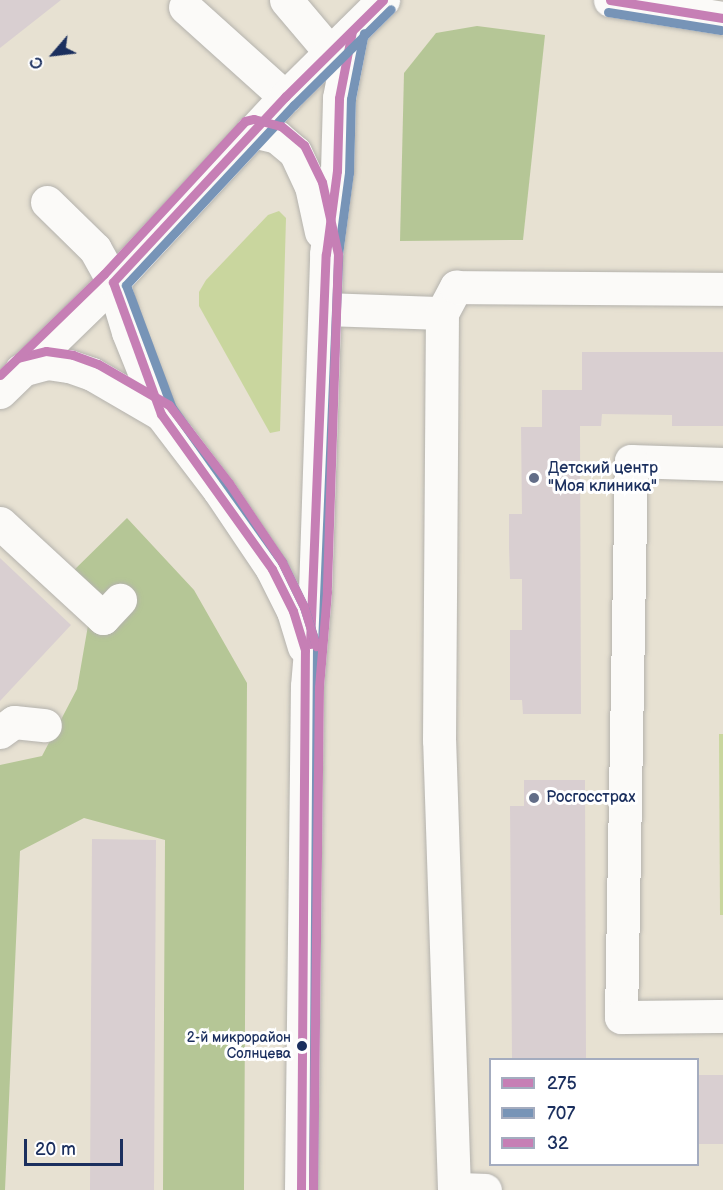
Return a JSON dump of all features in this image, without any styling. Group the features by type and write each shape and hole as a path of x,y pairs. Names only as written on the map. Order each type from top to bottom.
{"street":[{"path":"286,0 341,41"},
{"path":"10,381 113,282 252,131 383,0"},
{"path":"610,0 723,18"},
{"path":"184,7 285,97"},
{"path":"301,1190 307,686 326,309 326,254 337,171 341,41"},
{"path":"252,131 277,137 295,152 311,186 326,254"},
{"path":"47,202 95,249 113,282 128,332 161,414 219,490 272,569 293,611 305,650 307,686"},
{"path":"484,1190 454,1189 439,740 442,313 456,287 723,289"},
{"path":"326,309 442,313"},
{"path":"10,381 47,363 69,366 92,374 161,414"},
{"path":"723,464 631,461 621,1017 723,1016"},
{"path":"0,523 103,618 120,600"},
{"path":"0,732 14,722 45,725"}],"green space":[{"path":"477,26 545,35 523,240 400,241 404,73 436,33"},
{"path":"279,211 286,218 280,431 270,433 199,306 199,292 206,280 268,215"},
{"path":"127,518 194,590 247,683 244,1190 163,1190 165,840 84,818 20,851 5,1190 0,1190 0,765 42,756 77,689 90,614 67,577"},
{"path":"719,734 723,734 723,915 720,915"}],"building":[{"path":"0,0 61,0 0,48"},
{"path":"582,352 723,352 723,426 672,426 672,415 602,414 601,426 580,426 581,714 523,714 522,700 510,700 510,630 522,630 522,579 510,579 509,548 509,514 522,514 521,427 542,427 542,390 582,390"},
{"path":"0,558 71,625 0,701"},
{"path":"524,780 585,780 586,1058 512,1058 510,806 524,806"},
{"path":"92,839 156,840 154,1190 90,1190"},
{"path":"699,1075 723,1075 723,1144 699,1144"}],"transit line":[{"name":"275","path":"301,1190 305,650 293,611 272,569 161,414 113,282 285,97 383,0"},
{"name":"275","path":"610,0 723,18"},
{"name":"707","path":"313,1190 317,648 304,607 282,562 172,408 126,285 294,105 391,9"},
{"name":"707","path":"608,12 721,30"},
{"name":"275","path":"310,644 326,254 337,171 339,98 352,31"},
{"name":"707","path":"322,644 338,255 349,173 351,99 364,33"},
{"name":"32","path":"0,375 104,274 245,121 254,119 281,126 304,145 322,182 338,254 327,592 319,687 313,1190"},
{"name":"32","path":"18,358 46,351 73,355 98,364 169,405 229,483 282,562 304,607 316,646"}],"place":[{"name":"Детский центр \"Моя клиника\"","path":"534,478"},
{"name":"Росгосстрах","path":"534,798"},
{"name":"2-й микрорайон Солнцева","path":"302,1046"}]}
